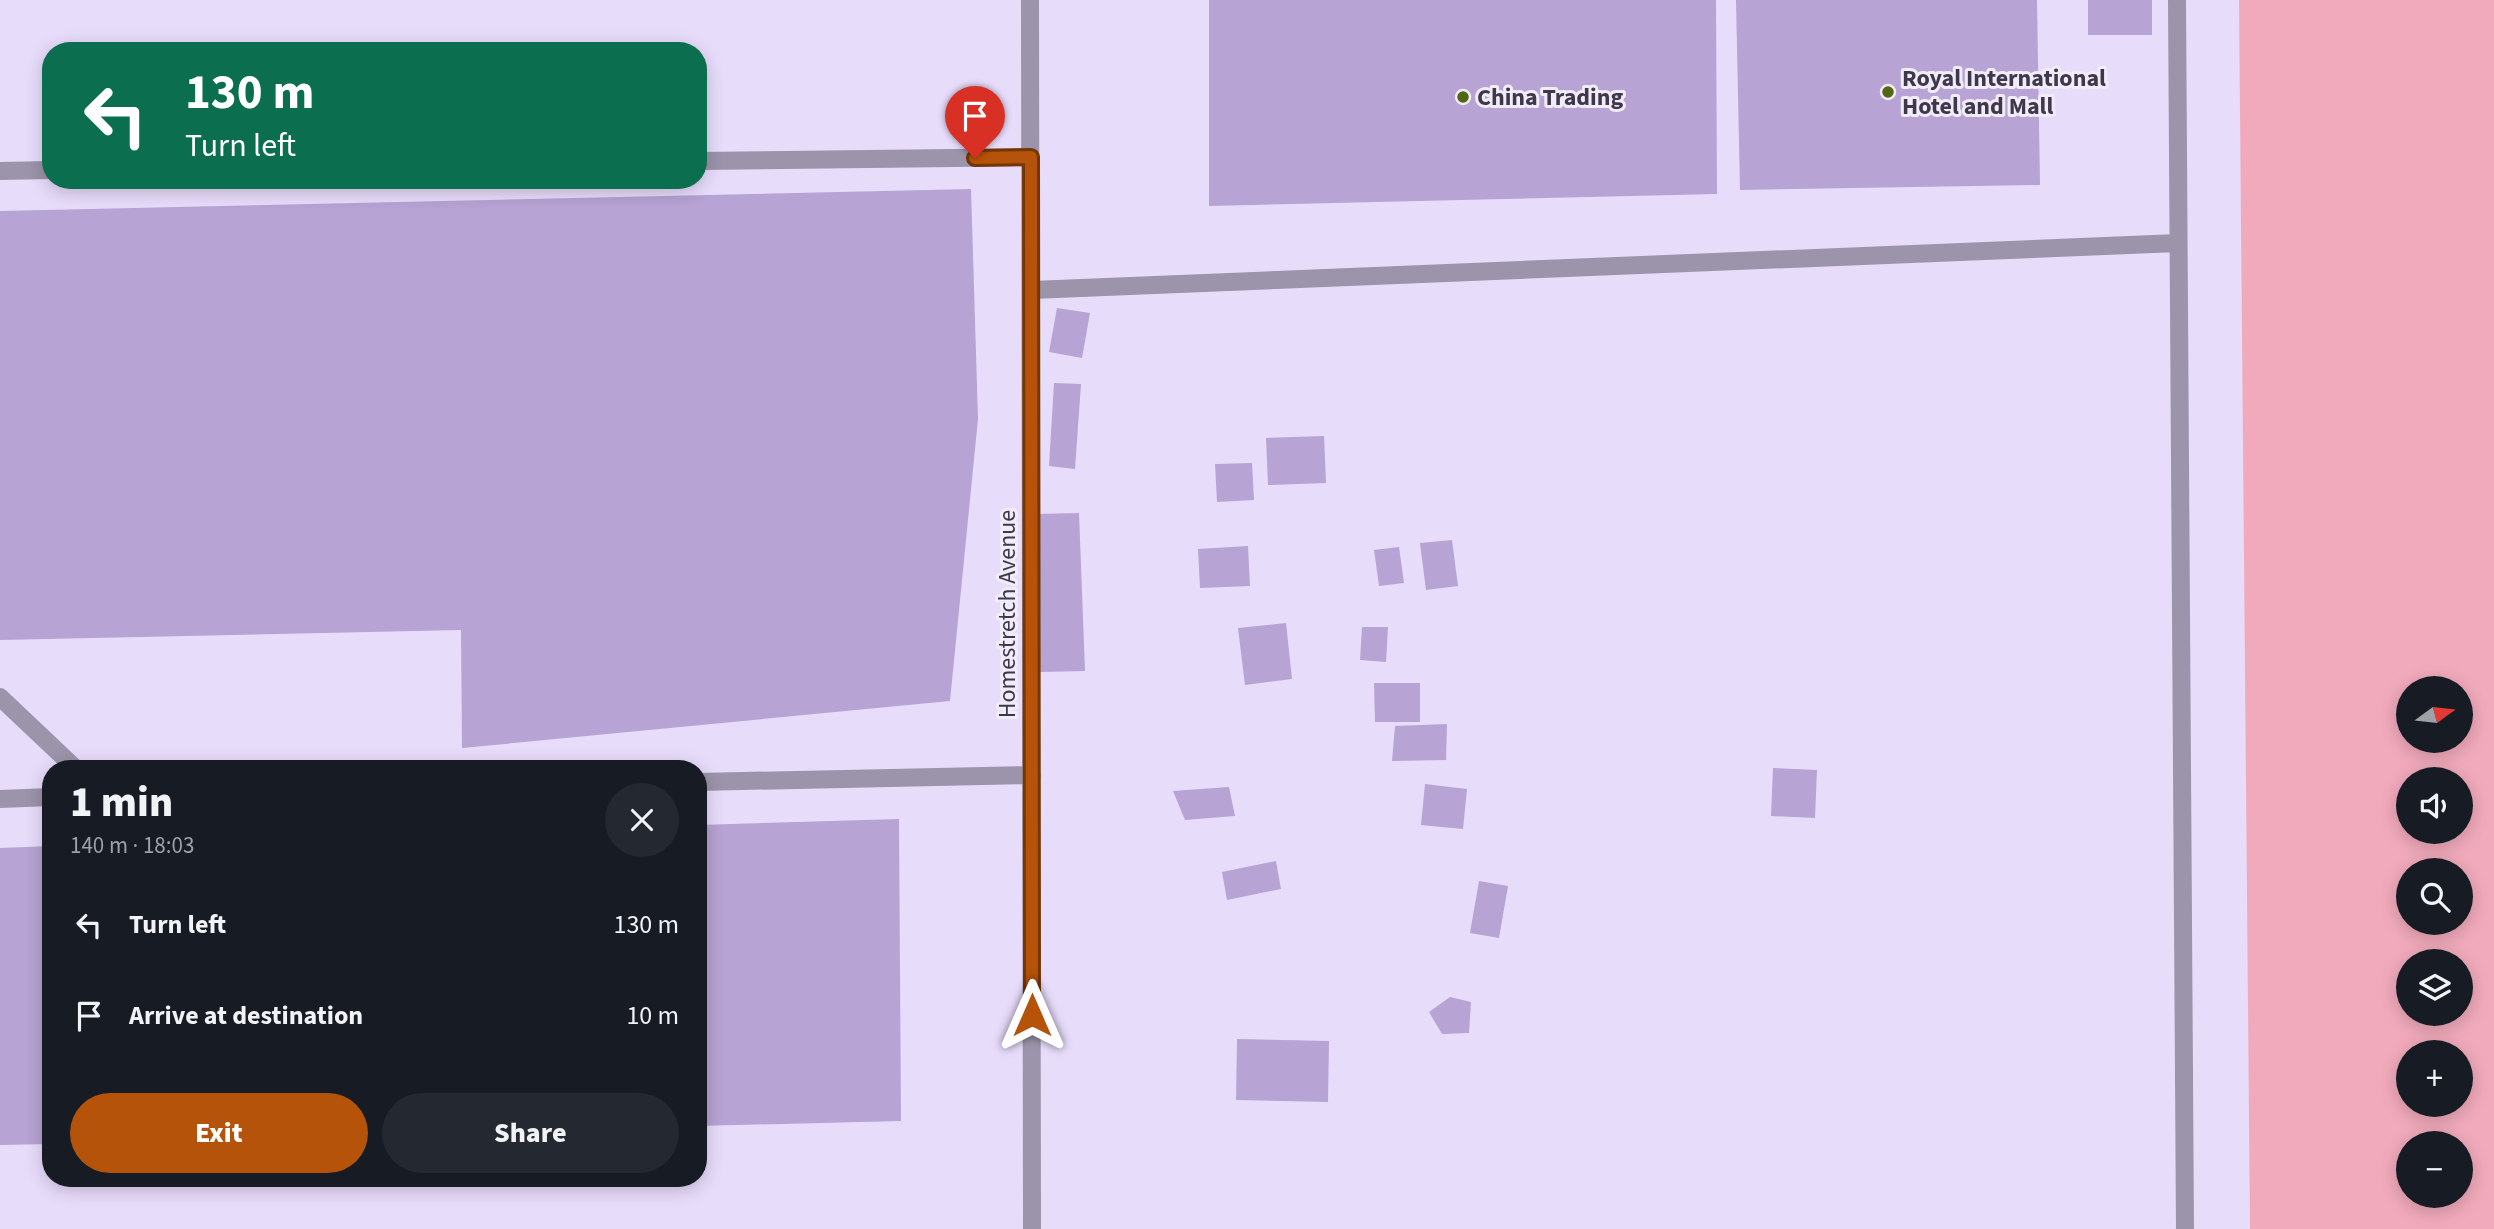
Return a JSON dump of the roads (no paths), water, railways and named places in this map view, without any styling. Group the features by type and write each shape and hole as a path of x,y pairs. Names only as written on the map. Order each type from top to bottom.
{"street":[{"name":"Homestretch Avenue","path":"1030,0 1032,1229"},
{"path":"2177,0 2185,1229"},
{"path":"707,161 1031,157"},
{"path":"0,171 42,170"},
{"path":"1032,290 2178,243"},
{"path":"0,697 67,760"},
{"path":"707,782 1032,775"},
{"path":"0,799 42,797"}],"place":[{"name":"Royal International Hotel and Mall","path":"1888,92"},
{"name":"China Trading","path":"1463,97"}]}
